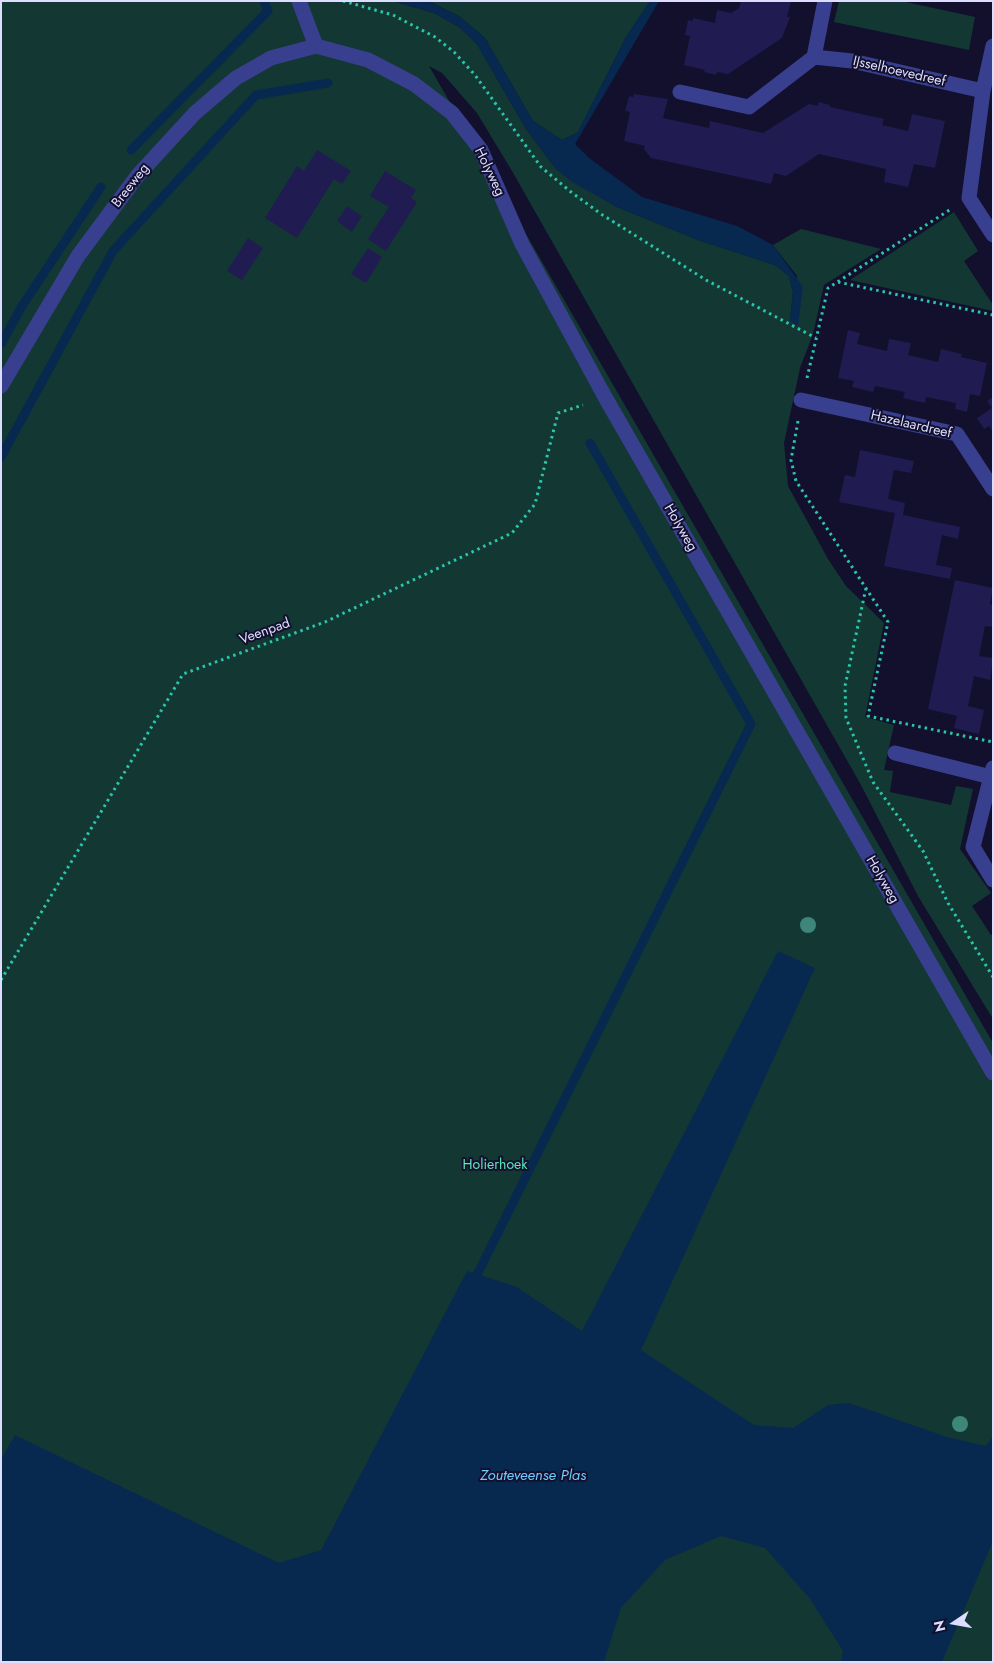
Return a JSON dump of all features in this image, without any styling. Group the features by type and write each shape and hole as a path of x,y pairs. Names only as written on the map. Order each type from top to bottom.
{"street":[{"path":"299,1 316,46"},
{"path":"680,92 749,107 814,57 825,1"},
{"name":"Breeweg","path":"1,386 78,256 138,175 182,126 236,78 271,58 316,46"},
{"name":"Holyweg","path":"316,46 368,60 414,84 452,113 481,150 522,244 605,397 993,1073"},
{"path":"993,46 983,91 968,198 993,235"},
{"name":"IJsselhoevedreef","path":"814,57 852,61 983,91"},
{"name":"Hazelaardreef","path":"801,400 957,434 993,489"},
{"path":"894,753 992,772 973,847 993,880"}],"path":[{"path":"343,1 392,15 435,37 454,52 475,75 541,167 571,192 601,214 706,280 816,338"},
{"path":"968,198 828,288 801,400 791,460 796,481 888,622 868,716 993,742"},
{"path":"837,282 993,316"},
{"name":"Veenpad","path":"1,980 183,674 325,622 512,533 535,504 558,413 605,397"},
{"path":"866,588 845,686 846,718 873,782 923,851 948,903 993,977"}],"green space":[{"name":"Holierhoek","path":"1,1 393,1 434,13 459,27 477,44 526,129 556,169 615,206 698,240 775,265 789,276 793,292 790,321 797,276 773,245 801,229 881,249 824,285 813,334 800,368 784,443 788,486 828,559 846,586 884,623 865,717 894,725 884,770 893,771 890,792 951,805 956,786 973,789 960,849 991,893 972,906 991,935 993,934 993,1019 918,896 861,785 512,171 477,113 442,73 429,66 993,1043 993,1662 1,1662"},
{"path":"429,1 650,1 626,37 578,132 562,140 533,121 485,38 460,17"},
{"path":"839,1 901,1 975,17 969,50 834,22"},
{"path":"954,212 978,251 964,261 993,305 993,311 850,280"}],"water":[{"path":"393,1 429,1 460,17 485,38 533,121 562,140 578,132 626,37 650,1 659,1 575,144 589,158 642,197 737,226 773,245 803,287 798,326 790,321 793,292 789,276 775,265 698,240 615,206 572,182 556,169 526,129 477,44 459,27 434,13"},
{"name":"Zouteveense Plas","path":"778,951 815,968 641,1350 754,1425 793,1428 828,1405 849,1403 947,1437 986,1446 993,1436 993,1541 942,1662 841,1662 843,1651 810,1599 765,1548 721,1536 665,1560 621,1608 604,1662 1,1662 1,1459 15,1435 279,1563 321,1550 467,1271 517,1287 582,1331"}],"building":[{"path":"741,1 791,1 787,17 790,17 782,38 728,74 717,72 716,75 684,65 690,36 685,35 688,20 693,21 693,18 715,23 717,10 731,13 739,8"},
{"path":"634,94 668,99 663,118 709,128 710,121 763,133 809,104 818,106 818,102 830,105 830,107 884,119 882,125 908,131 912,114 945,121 935,168 914,164 908,187 884,182 886,169 819,154 786,176 774,173 771,184 651,158 644,149 645,146 624,141 630,112 625,111 629,96 633,97"},
{"path":"317,150 351,171 342,184 334,179 297,238 265,218 297,166 304,171"},
{"path":"385,171 416,190 411,198 417,202 386,251 368,239 389,207 370,196"},
{"path":"347,206 362,216 352,232 337,221"},
{"path":"248,238 263,248 242,280 227,271"},
{"path":"368,248 382,257 366,283 351,274"},
{"path":"848,330 860,333 857,344 887,351 889,339 911,343 908,355 938,362 941,349 962,354 961,357 987,363 980,396 970,394 967,412 955,409 956,403 926,397 925,403 903,398 905,392 875,386 873,392 852,387 854,381 838,378"},
{"path":"993,397 993,432 989,426 984,429 977,418 992,408 987,401"},
{"path":"860,450 914,461 911,473 894,470 888,499 905,503 903,515 960,527 958,539 942,535 936,565 952,568 950,579 884,566 895,513 839,502 845,475 855,477"},
{"path":"955,580 993,588 990,604 993,605 993,627 985,626 979,656 993,658 990,680 974,676 968,706 984,710 979,734 954,728 957,716 928,709"}],"waterway":[{"path":"131,150 268,11 264,1"},
{"path":"1,457 113,251 256,95 328,83"},
{"path":"1,344 22,306 101,187"},
{"path":"478,1273 751,724 590,443"}]}
